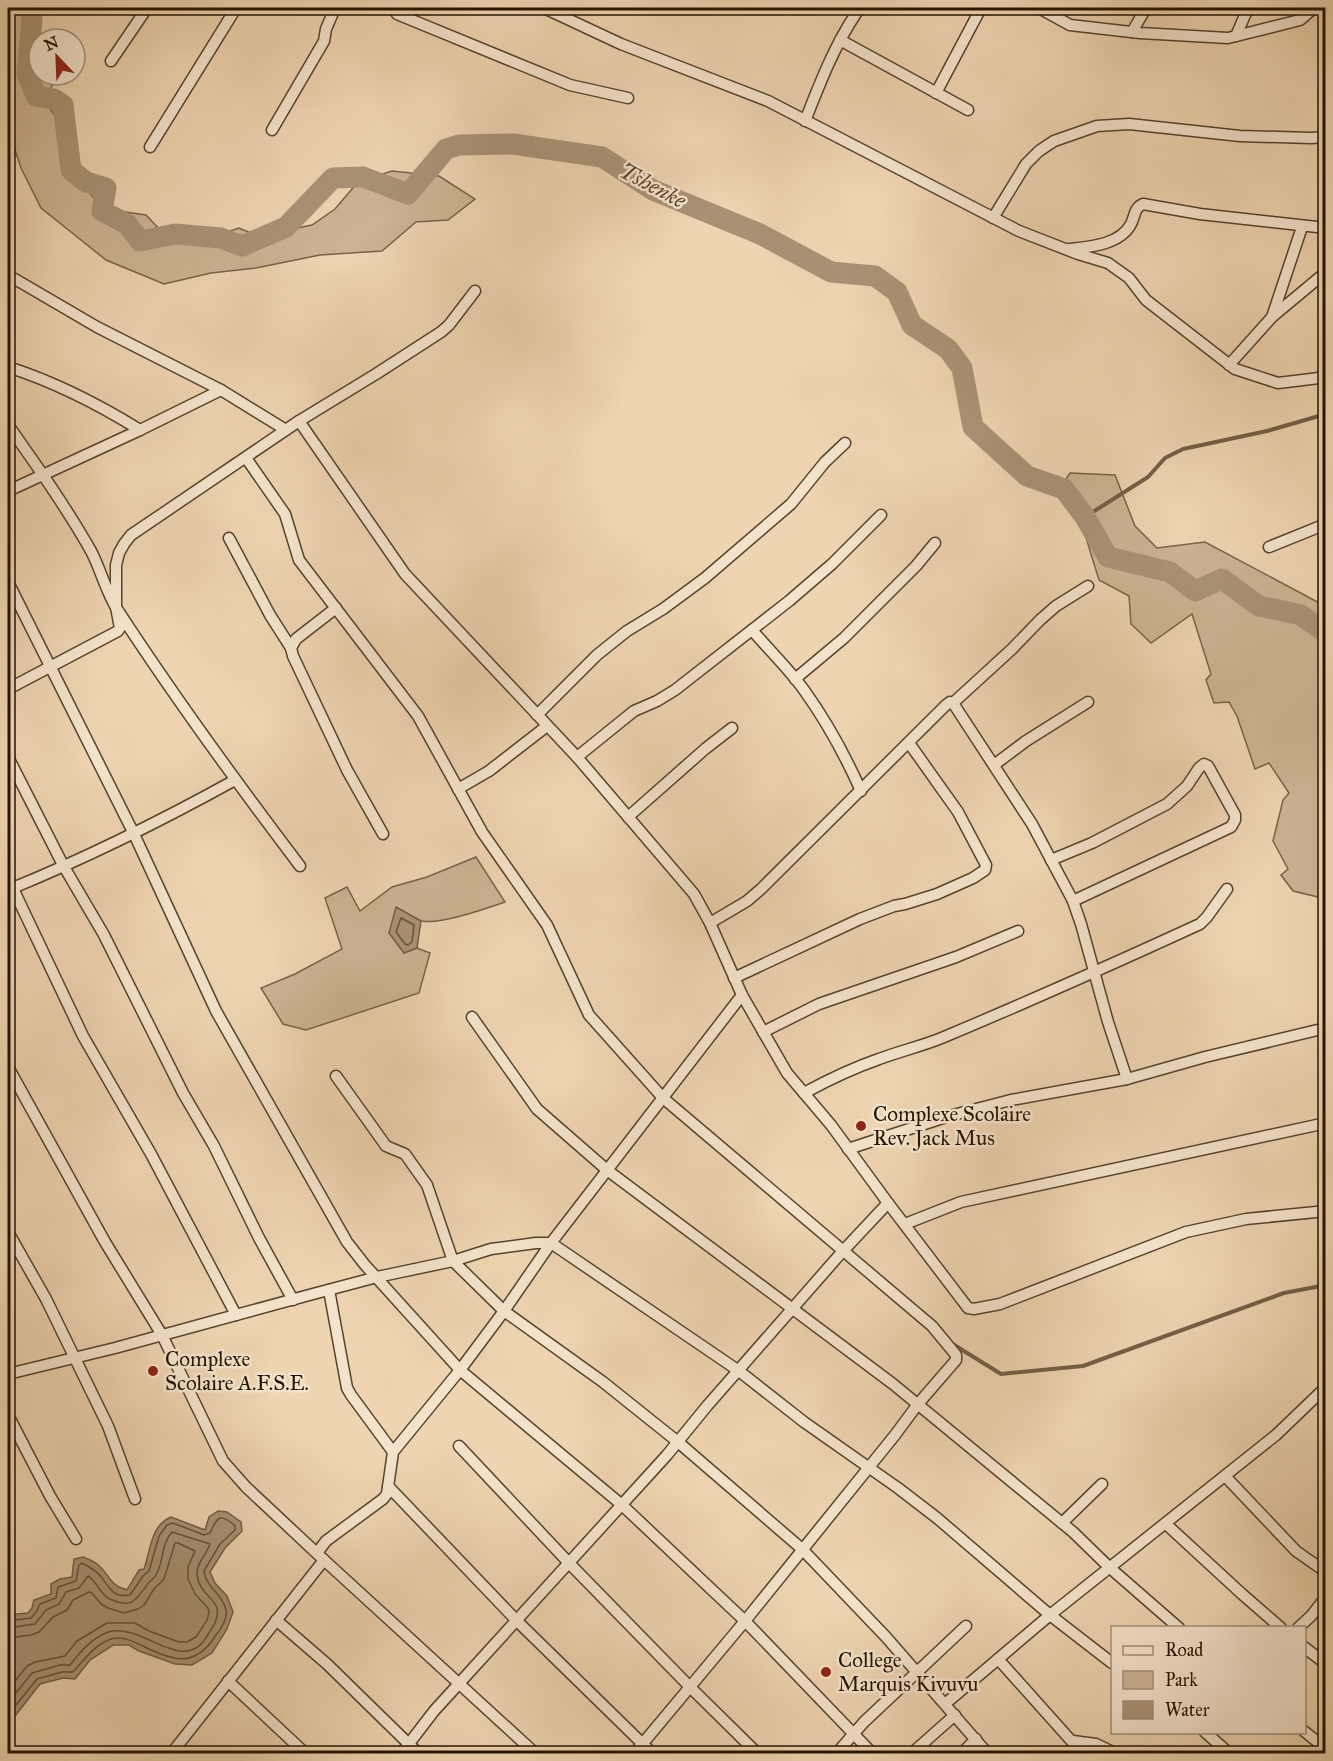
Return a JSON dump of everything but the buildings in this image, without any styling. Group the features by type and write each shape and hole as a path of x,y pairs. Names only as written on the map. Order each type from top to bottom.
{"street":[{"path":"111,61 147,8"},
{"path":"150,147 236,8"},
{"path":"272,130 324,41 326,29 335,8"},
{"path":"393,8 397,14 570,85 628,98"},
{"path":"544,8 621,44 768,101 1019,231 1108,263 1129,278 1146,300 1234,369 1278,383 1319,378 1326,372"},
{"path":"936,93 981,8"},
{"path":"1132,32 1146,8"},
{"path":"1236,36 1248,8"},
{"path":"1046,9 1070,25 1132,32 1228,38 1300,20 1314,8"},
{"path":"805,121 829,61 856,12"},
{"path":"840,40 968,110"},
{"path":"993,218 1026,164 1039,151 1054,141 1097,126 1130,124 1240,136 1326,137"},
{"path":"1065,249 1094,246 1116,238 1129,228 1137,208 1143,204 1200,214 1326,228"},
{"path":"1272,317 1302,227"},
{"path":"1228,364 1272,317 1326,272"},
{"path":"8,275 97,327 221,390 286,430"},
{"path":"300,866 235,780 116,607 116,565 119,553 131,535 299,421 441,332 475,291"},
{"path":"8,367 76,393 140,430"},
{"path":"8,491 221,390"},
{"path":"299,421 405,574 577,757 694,894 710,923 742,995 786,1073 848,1149 959,1297 971,1309 1000,1304 1186,1232 1246,1219 1326,1211"},
{"path":"8,425 43,474 96,561 116,607 120,623 118,631 8,689"},
{"path":"537,716 597,655 627,631 663,609 705,578 791,504 825,462 846,443"},
{"path":"246,458 285,514 299,560 418,716 482,832 547,925 589,1015 663,1098 932,1326 956,1356 956,1360 918,1404 745,1621 633,1754"},
{"path":"577,757 634,711 675,690 789,601 832,564 881,514"},
{"path":"1269,547 1326,524"},
{"path":"229,538 270,615 291,648 347,770 382,834"},
{"path":"795,679 844,638 935,543"},
{"path":"8,582 134,834 216,1011 347,1242 460,1370 622,1505 745,1621 855,1732 873,1754"},
{"path":"710,923 762,889 948,704 953,703 1056,606 1088,586"},
{"path":"291,648 296,639 336,608"},
{"path":"752,630 795,679 825,720 841,747 861,791"},
{"path":"994,765 1026,741 1088,702"},
{"path":"953,703 1032,824 1073,901 1108,1022 1127,1078"},
{"path":"458,789 489,771 547,726"},
{"path":"628,817 732,728"},
{"path":"734,978 860,919 894,906 937,894 985,870 986,865 958,812 909,743"},
{"path":"8,757 63,865 104,935 183,1093 214,1146 259,1238 293,1300"},
{"path":"1052,860 1092,843 1167,804 1187,786 1204,764 1208,766 1235,815 1231,827 1073,901"},
{"path":"235,780 98,852 9,886 83,1036 152,1154 236,1315"},
{"path":"804,1093 845,1071 941,1039 1200,924 1227,889"},
{"path":"763,1032 819,1004 956,957 1018,931"},
{"path":"174,1752 276,1620 321,1556 326,1541 387,1494 393,1452 460,1370 551,1243 742,995"},
{"path":"472,1017 537,1109 607,1170 918,1404 1062,1523 1177,1626"},
{"path":"848,1149 949,1116 1011,1100 1127,1078 1326,1028"},
{"path":"8,1067 105,1242 162,1335 223,1461 246,1487 536,1754"},
{"path":"336,1076 386,1146 405,1154 427,1185 453,1261 504,1311 603,1382 678,1442 802,1549 886,1637 988,1754"},
{"path":"905,1224 961,1202 1326,1124"},
{"path":"401,1754 434,1712 622,1505 842,1252 888,1203"},
{"path":"8,1232 46,1299 108,1426 135,1498"},
{"path":"8,1374 115,1348 377,1277 453,1261 491,1249 551,1243 739,1371 804,1422 898,1488 937,1518 1050,1615 1111,1661"},
{"path":"329,1290 347,1388 393,1452"},
{"path":"945,1704 1050,1615 1276,1435 1324,1393"},
{"path":"8,1415 45,1487 76,1539"},
{"path":"459,1446 569,1563 758,1754"},
{"path":"1225,1476 1296,1551 1326,1572"},
{"path":"1062,1523 1102,1484"},
{"path":"388,1486 517,1621 653,1754"},
{"path":"1166,1524 1279,1626"},
{"path":"1300,1626 1326,1597"},
{"path":"276,1620 327,1664 419,1754"},
{"path":"836,1754 855,1732 966,1626"},
{"path":"1306,1648 1326,1664"},
{"path":"998,1659 1083,1754"},
{"path":"228,1681 306,1754"},
{"path":"911,1754 955,1715"},
{"path":"1306,1732 1326,1749"},
{"path":"1207,1734 1230,1754"},
{"path":"961,1754 976,1739"},
{"path":"1073,1741 1096,1744 1117,1754"}],"green space":[{"path":"8,8 28,8 24,22 28,27 27,87 52,87 44,100 67,133 64,158 94,198 118,211 146,215 165,235 212,237 239,228 258,236 312,225 335,209 358,182 392,171 439,176 475,199 448,220 416,222 382,251 320,255 256,268 211,273 164,284 106,260 41,208 21,168 8,129"},
{"path":"1070,473 1115,475 1135,526 1157,548 1205,542 1325,606 1325,902 1318,897 1293,891 1281,875 1288,869 1273,841 1283,800 1289,793 1269,763 1255,769 1237,716 1229,702 1214,703 1206,680 1211,674 1192,614 1151,643 1131,624 1129,596 1099,580 1083,528 1056,494"},
{"path":"476,857 505,902 464,915 430,922 419,920 397,908 404,953 417,948 430,953 419,993 306,1030 283,1024 261,988 295,974 342,949 325,898 347,887 360,911 392,887 427,877"}],"water":[{"path":"396,907 421,921 417,948 404,953 389,933"},
{"path":"218,1511 227,1512 241,1522 242,1531 225,1548 210,1572 215,1583 227,1596 233,1612 227,1629 212,1653 192,1665 175,1664 129,1645 113,1645 90,1660 75,1679 63,1678 40,1684 8,1725 8,1615 28,1613 34,1600 51,1594 51,1584 60,1579 72,1577 74,1559 83,1557 97,1564 116,1585 127,1590 139,1570 144,1569 152,1539 164,1521 171,1517 205,1530 209,1517"}],"waterway":[{"name":"Tshenke","path":"30,8 32,20 27,73 36,96 54,99 63,105 71,170 86,182 106,188 102,211 127,224 140,241 175,234 221,238 242,246 286,227 333,178 363,177 408,194 446,149 459,145 513,144 602,157 653,190 760,234 831,272 875,276 897,292 912,325 948,349 962,368 973,427 1027,476 1064,489 1085,517 1108,557 1170,572 1195,591 1222,579 1259,606 1301,615 1326,633"},
{"path":"1085,517 1148,477 1165,458 1183,449 1267,431 1326,414"},
{"path":"951,1343 1001,1374 1083,1366 1284,1293 1326,1285"}],"place":[{"name":"Complexe Scolaire Rev. Jack Mus","path":"861,1126"},
{"name":"Complexe Scolaire A.F.S.E.","path":"153,1371"},
{"name":"College Marquis Kivuvu","path":"826,1672"}]}
